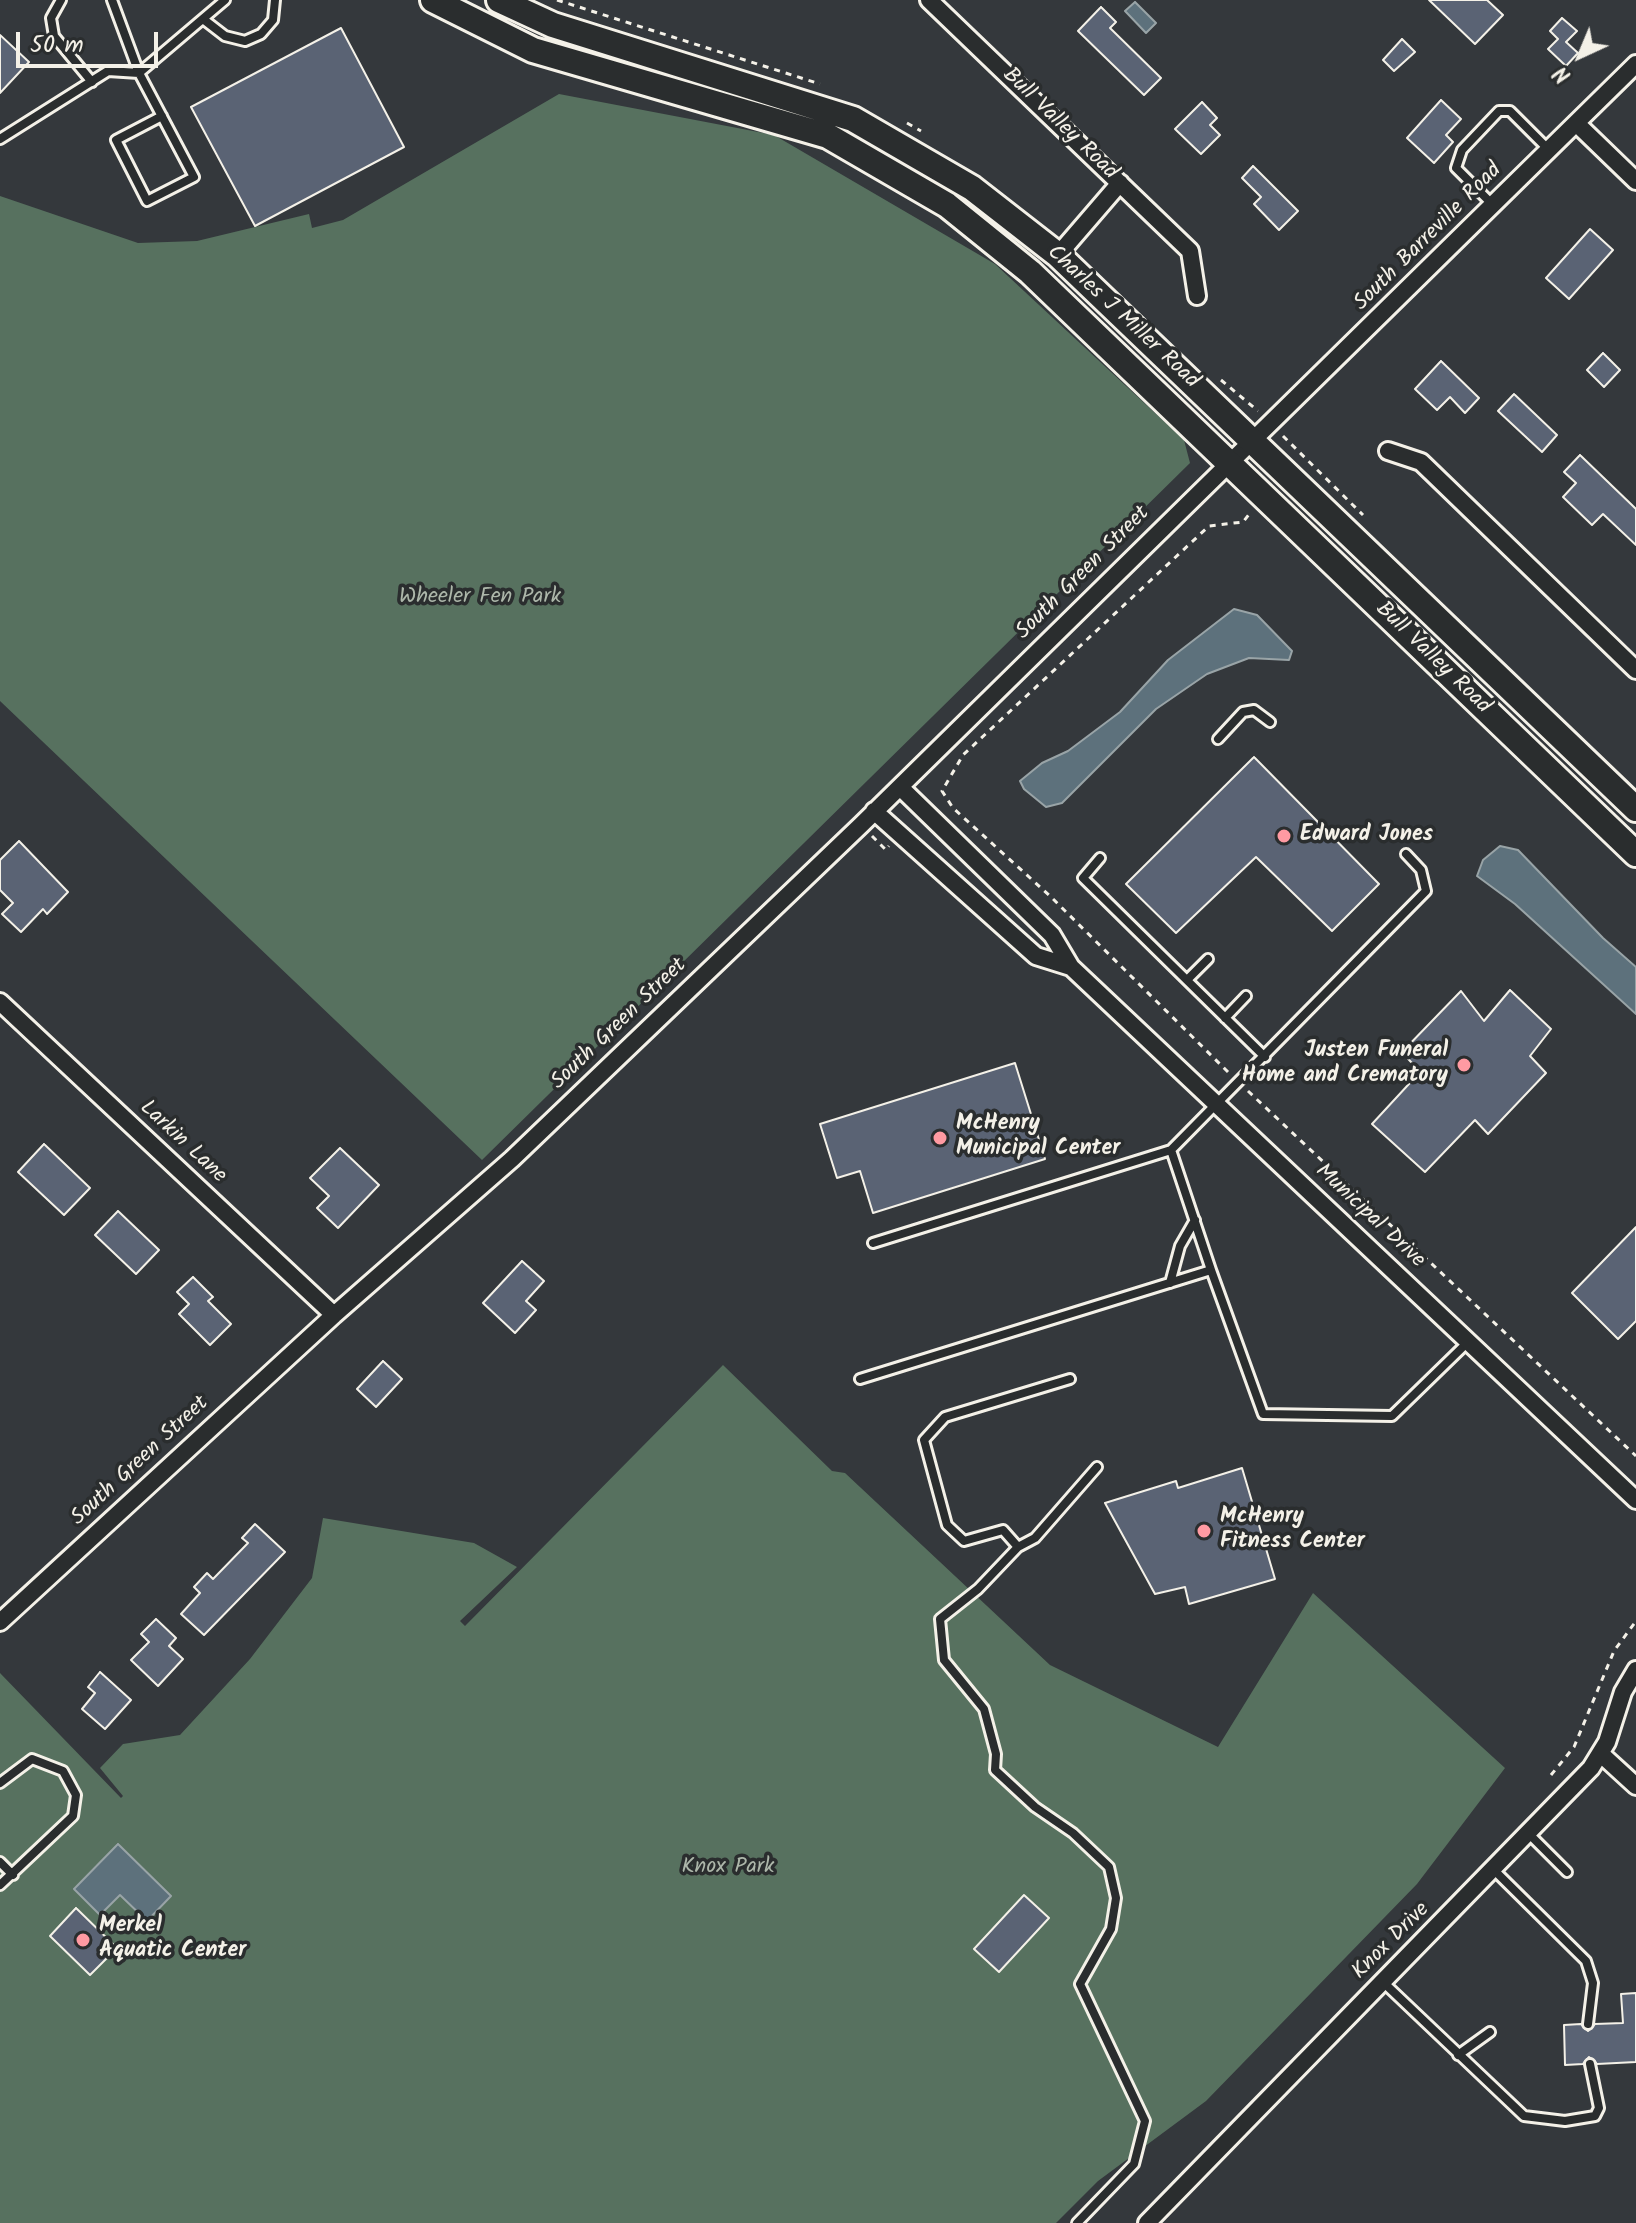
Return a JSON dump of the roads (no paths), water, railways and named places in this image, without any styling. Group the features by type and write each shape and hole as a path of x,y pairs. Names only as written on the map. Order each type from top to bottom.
{"street":[{"name":"Charles J Miller Road","path":"433,0 533,50 828,136 947,205 1030,272 1228,464"},
{"name":"Charles J Miller Road","path":"499,0 553,25 853,119 972,188 1058,255 1636,809"},
{"name":"Bull Valley Road","path":"929,0 1190,251 1197,296"},
{"name":"South Barreville Road","path":"1251,441 1636,64"},
{"path":"1576,123 1636,181"},
{"path":"1058,255 1120,183"},
{"name":"South Green Street","path":"0,1622 334,1315 512,1159 900,787 1251,441"},
{"path":"1388,451 1421,462 1636,670"},
{"name":"Bull Valley Road","path":"1228,464 1636,854"},
{"name":"Municipal Drive","path":"900,787 1052,935 1071,967 1636,1500"},
{"name":"Municipal Drive","path":"874,811 1036,956 1071,967"},
{"name":"Larkin Lane","path":"0,1002 334,1315"},
{"name":"Knox Drive","path":"1147,2223 1529,1834 1601,1754 1623,1692 1636,1670"},
{"path":"1601,1754 1636,1786"}],"lane":[{"path":"61,0 51,18 54,36 92,82"},
{"path":"112,0 139,73 162,116 194,177 147,201 116,140 162,116"},
{"path":"0,139 7,138 108,71 139,73 225,0"},
{"path":"203,19 225,36 245,41 261,34 273,20 275,0"},
{"path":"1493,205 1456,168 1462,150 1499,111 1510,111 1549,150"},
{"path":"1218,739 1243,712 1254,710 1270,722"},
{"path":"873,1243 1171,1150 1426,891 1421,870 1406,854"},
{"path":"1100,858 1083,878 1265,1057"},
{"path":"1187,980 1208,959"},
{"path":"1225,1018 1246,996"},
{"path":"1171,1150 1263,1414 1392,1416 1469,1342"},
{"path":"1170,1283 1180,1246 1195,1220"},
{"path":"860,1379 1211,1270"},
{"path":"1018,1547 1003,1530 964,1541 947,1525 924,1440 945,1417 1070,1379"},
{"path":"1077,2223 1134,2164 1145,2121 1080,1984 1111,1929 1116,1898 1109,1867 1073,1833 1035,1807 995,1770 996,1754 984,1709 944,1660 940,1619 978,1589 1018,1547 1035,1538 1097,1467"},
{"path":"0,1783 32,1759 63,1771 76,1795 73,1816 0,1885"},
{"path":"1529,1834 1567,1872"},
{"path":"0,1862 13,1875"},
{"path":"1494,1870 1586,1961 1593,1983 1588,2024"},
{"path":"1383,1982 1524,2116 1565,2121 1595,2116 1599,2108 1590,2064"},
{"path":"1458,2055 1490,2032"}],"water":[{"path":"1135,2 1156,23 1146,33 1125,11"},
{"path":"1234,609 1257,615 1292,651 1289,660 1249,658 1207,674 1156,709 1062,803 1046,807 1024,789 1020,781 1042,763 1068,751 1120,712 1168,660"},
{"path":"1500,846 1518,850 1603,938 1636,967 1636,1014 1515,904 1477,876 1483,860"},
{"path":"118,1844 171,1896 147,1921 120,1895 100,1915 74,1889"}],"place":[{"name":"Edward Jones","path":"1284,836"},
{"name":"Justen Funeral Home and Crematory","path":"1464,1065"},
{"name":"McHenry Municipal Center","path":"940,1138"},
{"name":"McHenry Fitness Center","path":"1204,1531"},
{"name":"Merkel Aquatic Center","path":"83,1940"}],"park label":[{"name":"Wheeler Fen Park","path":"480,598"},
{"name":"Knox Park","path":"728,1868"}]}
